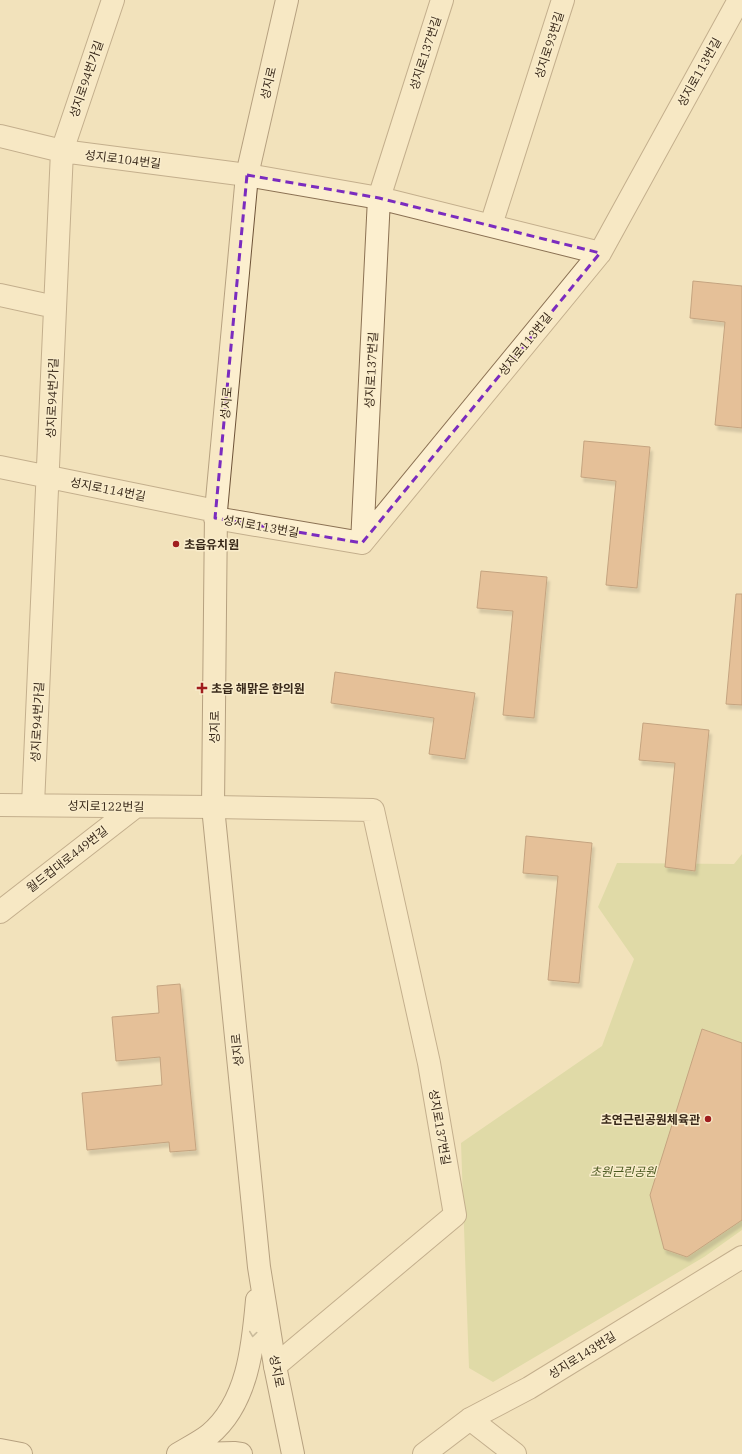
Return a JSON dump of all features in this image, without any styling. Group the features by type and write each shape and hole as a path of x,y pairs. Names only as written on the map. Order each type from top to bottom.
{"street":[{"name":"성지로94번가길","path":"33,805 62,151 113,0"},
{"name":"성지로","path":"286,0 247,175 215,514 213,806 259,1267 275,1366 293,1454"},
{"name":"성지로137번길","path":"362,543 379,198 442,0"},
{"name":"성지로93번길","path":"491,225 563,0"},
{"name":"성지로113번길","path":"215,514 362,543 600,253 739,0"},
{"name":"성지로104번길","path":"0,136 62,151 247,175 379,198"},
{"path":"379,198 600,253"},
{"path":"0,295 55,307"},
{"name":"성지로114번길","path":"0,467 215,514"},
{"name":"성지로122번길","path":"0,805 135,807 213,806 373,810"},
{"name":"월드컵대로449번길","path":"0,912 135,807"},
{"name":"성지로137번길","path":"275,1366 455,1215 428,1063 373,810"},
{"name":"성지로143번길","path":"424,1454 470,1419 529,1388 742,1258"},
{"path":"178,1454 209,1435 226,1418 242,1388 250,1358 259,1267"},
{"path":"470,1419 515,1454"},
{"path":"0,1450 21,1454"},
{"path":"195,1454 241,1454"}],"highlighted area":[{"path":"247,175 379,198 600,253 362,543 215,518"}],"green space":[{"name":"초원근린공원","path":"742,854 742,1230 704,1257 493,1382 469,1368 461,1143 602,1046 634,959 598,907 617,863 734,864"}],"building":[{"path":"693,281 742,286 742,428 715,425 725,322 690,318"},
{"path":"584,441 650,447 637,588 606,585 616,481 581,477"},
{"path":"481,571 547,577 534,718 503,715 513,611 477,608"},
{"path":"736,594 742,594 742,705 726,704"},
{"path":"335,672 475,693 465,759 429,754 434,718 331,703"},
{"path":"643,723 709,730 695,871 665,867 675,763 639,760"},
{"path":"526,836 592,843 579,983 548,980 558,876 523,873"},
{"path":"180,984 196,1150 170,1152 169,1142 87,1150 82,1093 162,1085 160,1057 116,1061 112,1017 159,1013 157,986"},
{"name":"초연근린공원체육관","path":"702,1029 742,1043 742,1220 687,1257 664,1249 650,1195"}],"place":[{"name":"초읍유치원","path":"176,544"},
{"name":"초읍 해맑은 한의원","path":"202,688"},
{"name":"초연근린공원체육관","path":"708,1119"}]}
